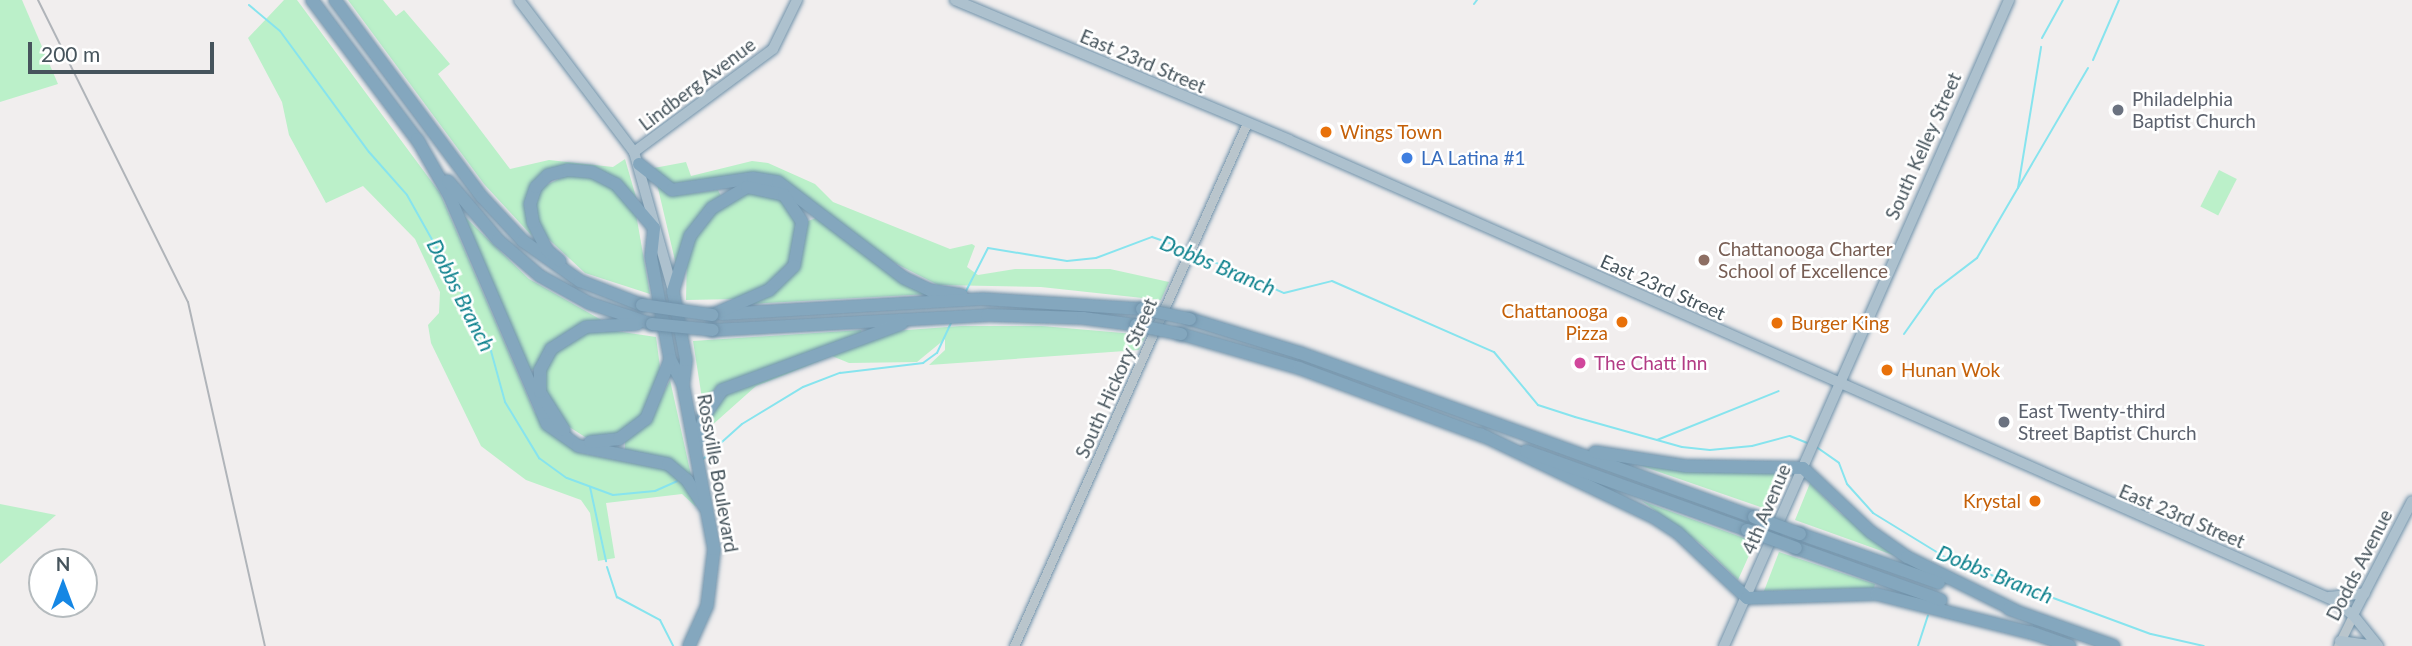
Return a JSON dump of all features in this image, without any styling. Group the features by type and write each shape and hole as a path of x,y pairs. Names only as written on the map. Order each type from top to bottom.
{"highway":[{"path":"312,0 417,139 498,240 540,276 589,303 652,324"},
{"path":"334,0 482,197 523,241 580,281 642,305 712,315 983,299"},
{"path":"417,139 449,195 547,424 578,446 668,464 687,480 707,511"},
{"path":"637,158 672,190 752,178 778,182 904,278 930,290 983,299 1142,309 1190,319 1300,353 2114,646"},
{"path":"580,281 547,250 533,222 531,195 548,175 568,170 603,176 627,194 654,228"},
{"path":"673,291 690,236 712,208 747,187 784,195 802,222 794,266 769,290 712,315"},
{"name":"Rossville Boulevard","path":"654,228 651,257 670,359 683,385"},
{"name":"Rossville Boulevard","path":"673,291 685,360 683,385 714,550 713,578 707,606 688,646"},
{"path":"670,359 652,411 635,430 619,439 597,443 579,438 557,424 544,402 540,370 551,349 567,334 602,324 652,324 713,330 924,318 1039,315 1136,326 1181,334 1263,356 2070,646"},
{"path":"697,459 704,416 722,390 924,318"},
{"path":"1480,434 1655,518 1678,533 1747,598 1876,594 2035,634"},
{"path":"1555,444 1652,463 1803,468 1871,532 1907,557 2016,611"}],"main road":[{"name":"Rossville Boulevard","path":"519,0 637,158 654,228 666,255 673,291"},
{"name":"Lindberg Avenue","path":"637,158 779,42 797,0"},
{"name":"East 23rd Street","path":"955,0 1247,123 2325,596 2353,615 2376,646"},
{"name":"South Kelley Street","path":"1839,385 1873,300 2008,0"},
{"name":"4th Avenue","path":"1724,646 1839,385"},
{"name":"Dodds Avenue","path":"2353,615 2412,501"},
{"path":"2325,596 2365,593"},
{"path":"2339,644 2376,646"}],"street":[{"name":"South Hickory Street","path":"1014,646 1247,123"},
{"name":"Dodds Avenue","path":"2339,644 2353,615"}],"green space":[{"path":"0,0 22,0 58,84 0,102"},
{"path":"284,0 297,0 440,193 534,411 547,430 580,453 668,470 691,492 696,507 682,494 606,503 615,558 598,561 590,513 581,500 526,480 481,446 431,343 428,325 439,313 440,292 415,239 363,186 326,203 289,135 282,102 248,38"},
{"path":"348,0 383,0 396,16 404,10 450,64 438,74 510,169 549,160 613,167 625,159 638,204 605,174 546,173 528,218 532,236 484,184"},
{"path":"752,161 768,163 815,184 833,202 950,249 972,244 975,246 967,267 978,275 1015,269 1110,269 1169,282 1161,300 1041,287 938,285 891,261 777,176 750,173 671,184 654,168 686,162 691,176"},
{"path":"2219,170 2237,179 2218,216 2200,207"},
{"path":"567,175 597,179 614,188 636,214 650,294 585,273 540,231 535,206 542,187"},
{"path":"657,184 679,195 718,190 721,196 677,269"},
{"path":"746,194 767,194 785,203 795,218 797,237 792,259 765,287 737,299 686,300 687,256 696,235 711,214"},
{"path":"463,215 529,279 605,322 565,333 537,368 529,371"},
{"path":"819,217 929,294 750,304 786,281 805,222"},
{"path":"961,326 1042,326 1146,335 1139,350 929,365 945,350 945,339 917,362 849,363 832,356 756,386 710,427 704,424 722,394 894,331"},
{"path":"609,330 656,337 660,367 653,401 632,429 600,439 585,437 560,421 545,394 546,366 554,352 587,332"},
{"path":"861,330 862,334 717,386 703,405 693,341"},
{"path":"670,380 693,484 685,473 625,452 625,442 649,421"},
{"path":"1639,465 1786,472 1769,510"},
{"path":"1810,483 1839,512 1904,559 1795,520"},
{"path":"1642,501 1755,542 1738,580 1702,545"},
{"path":"0,504 56,515 0,564"},
{"path":"1779,552 1875,584 1874,588 1764,591"}],"waterway":[{"path":"1474,4 1477,0"},
{"path":"2042,38 2063,0"},
{"path":"2093,60 2119,0"},
{"name":"Dobbs Branch","path":"249,5 280,31 369,152 407,195 471,309 491,351 505,402 539,458 567,478 613,495 655,491 677,481"},
{"path":"2018,188 2041,47"},
{"path":"1904,334 1935,290 1977,258 2088,68"},
{"name":"Dobbs Branch","path":"966,291 988,248 1067,261 1096,258 1152,237 1186,249"},
{"name":"Dobbs Branch","path":"1194,253 1284,293 1332,281 1494,352 1538,405 1575,417 1682,447 1710,450 1752,446 1790,436 1807,443"},
{"name":"Dobbs Branch","path":"703,459 742,424 803,387 840,373 923,363 937,353 952,321"},
{"path":"1657,440 1779,391"},
{"name":"Dobbs Branch","path":"1815,446 1839,463 1847,484 1873,513 1948,559 2151,634 2204,646"},
{"path":"590,487 606,561"},
{"path":"607,567 617,597 660,620 673,646"},
{"path":"1918,646 1928,616"}],"railway":[{"path":"38,0 188,302 265,646"}],"place":[{"name":"Philadelphia Baptist Church","path":"2118,110"},
{"name":"Wings Town","path":"1326,132"},
{"name":"LA Latina #1","path":"1407,158"},
{"name":"Chattanooga Charter School of Excellence","path":"1704,260"},
{"name":"Chattanooga Pizza","path":"1622,322"},
{"name":"Burger King","path":"1777,323"},
{"name":"The Chatt Inn","path":"1580,363"},
{"name":"Hunan Wok","path":"1887,370"},
{"name":"East Twenty-third Street Baptist Church","path":"2004,422"},
{"name":"Krystal","path":"2035,501"}]}
